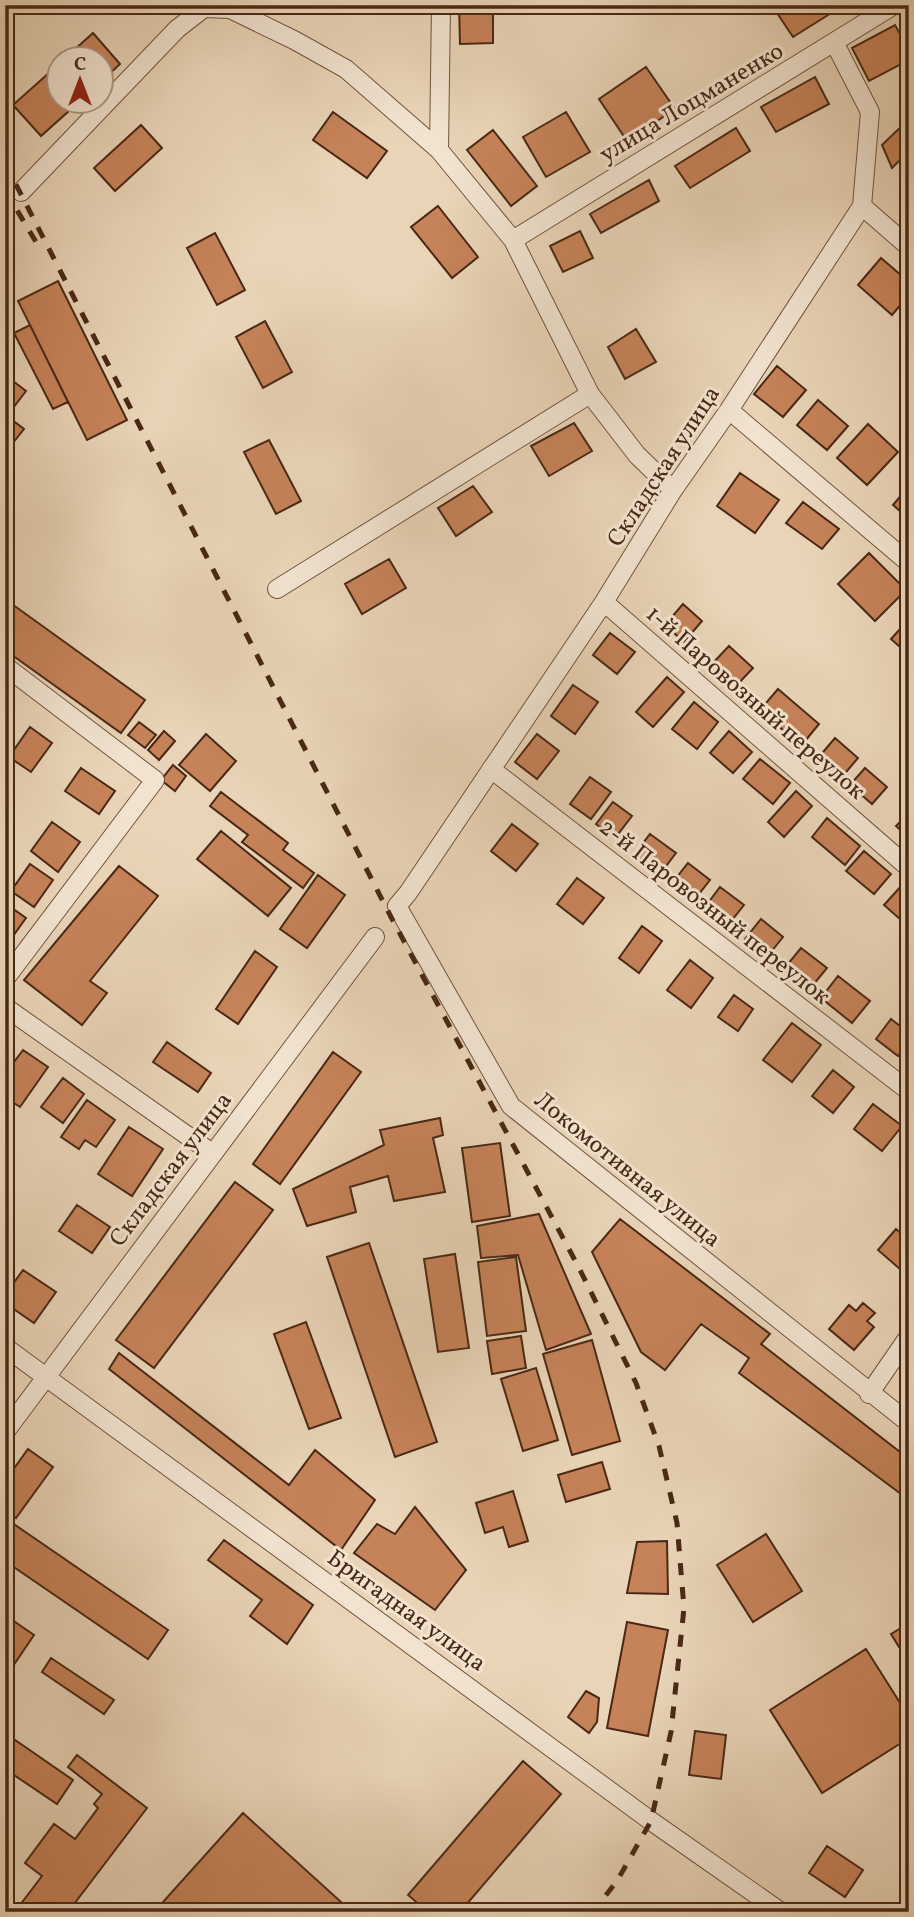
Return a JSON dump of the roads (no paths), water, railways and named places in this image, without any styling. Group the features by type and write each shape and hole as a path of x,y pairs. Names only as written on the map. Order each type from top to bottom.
{"street":[{"path":"439,150 441,5"},
{"name":"улица Лоцманенко","path":"513,240 835,44 894,5"},
{"path":"21,192 177,29 204,8 230,9 346,69 439,150 513,240 590,394 637,455 673,490"},
{"name":"Складская улица","path":"408,893 604,602 673,490 729,410 862,206 870,111 835,44"},
{"path":"862,206 909,247"},
{"path":"276,589 590,394"},
{"path":"729,410 909,563"},
{"name":"1-й Паровозный переулок","path":"604,602 909,868"},
{"path":"5,666 155,780 5,979"},
{"name":"2-й Паровозный переулок","path":"491,769 909,1091"},
{"name":"Локомотивная улица","path":"408,893 397,906 511,1106 869,1394 909,1423"},
{"name":"Складская улица","path":"5,1432 375,937"},
{"path":"5,1007 212,1153"},
{"path":"869,1394 909,1336"},
{"name":"Бригадная улица","path":"5,1347 651,1821 781,1912"}],"railway":[{"path":"5,163 391,917 578,1266 636,1383 659,1446 677,1523 684,1608 671,1732 651,1821 617,1881 593,1912"},
{"path":"5,190 39,247"}]}
